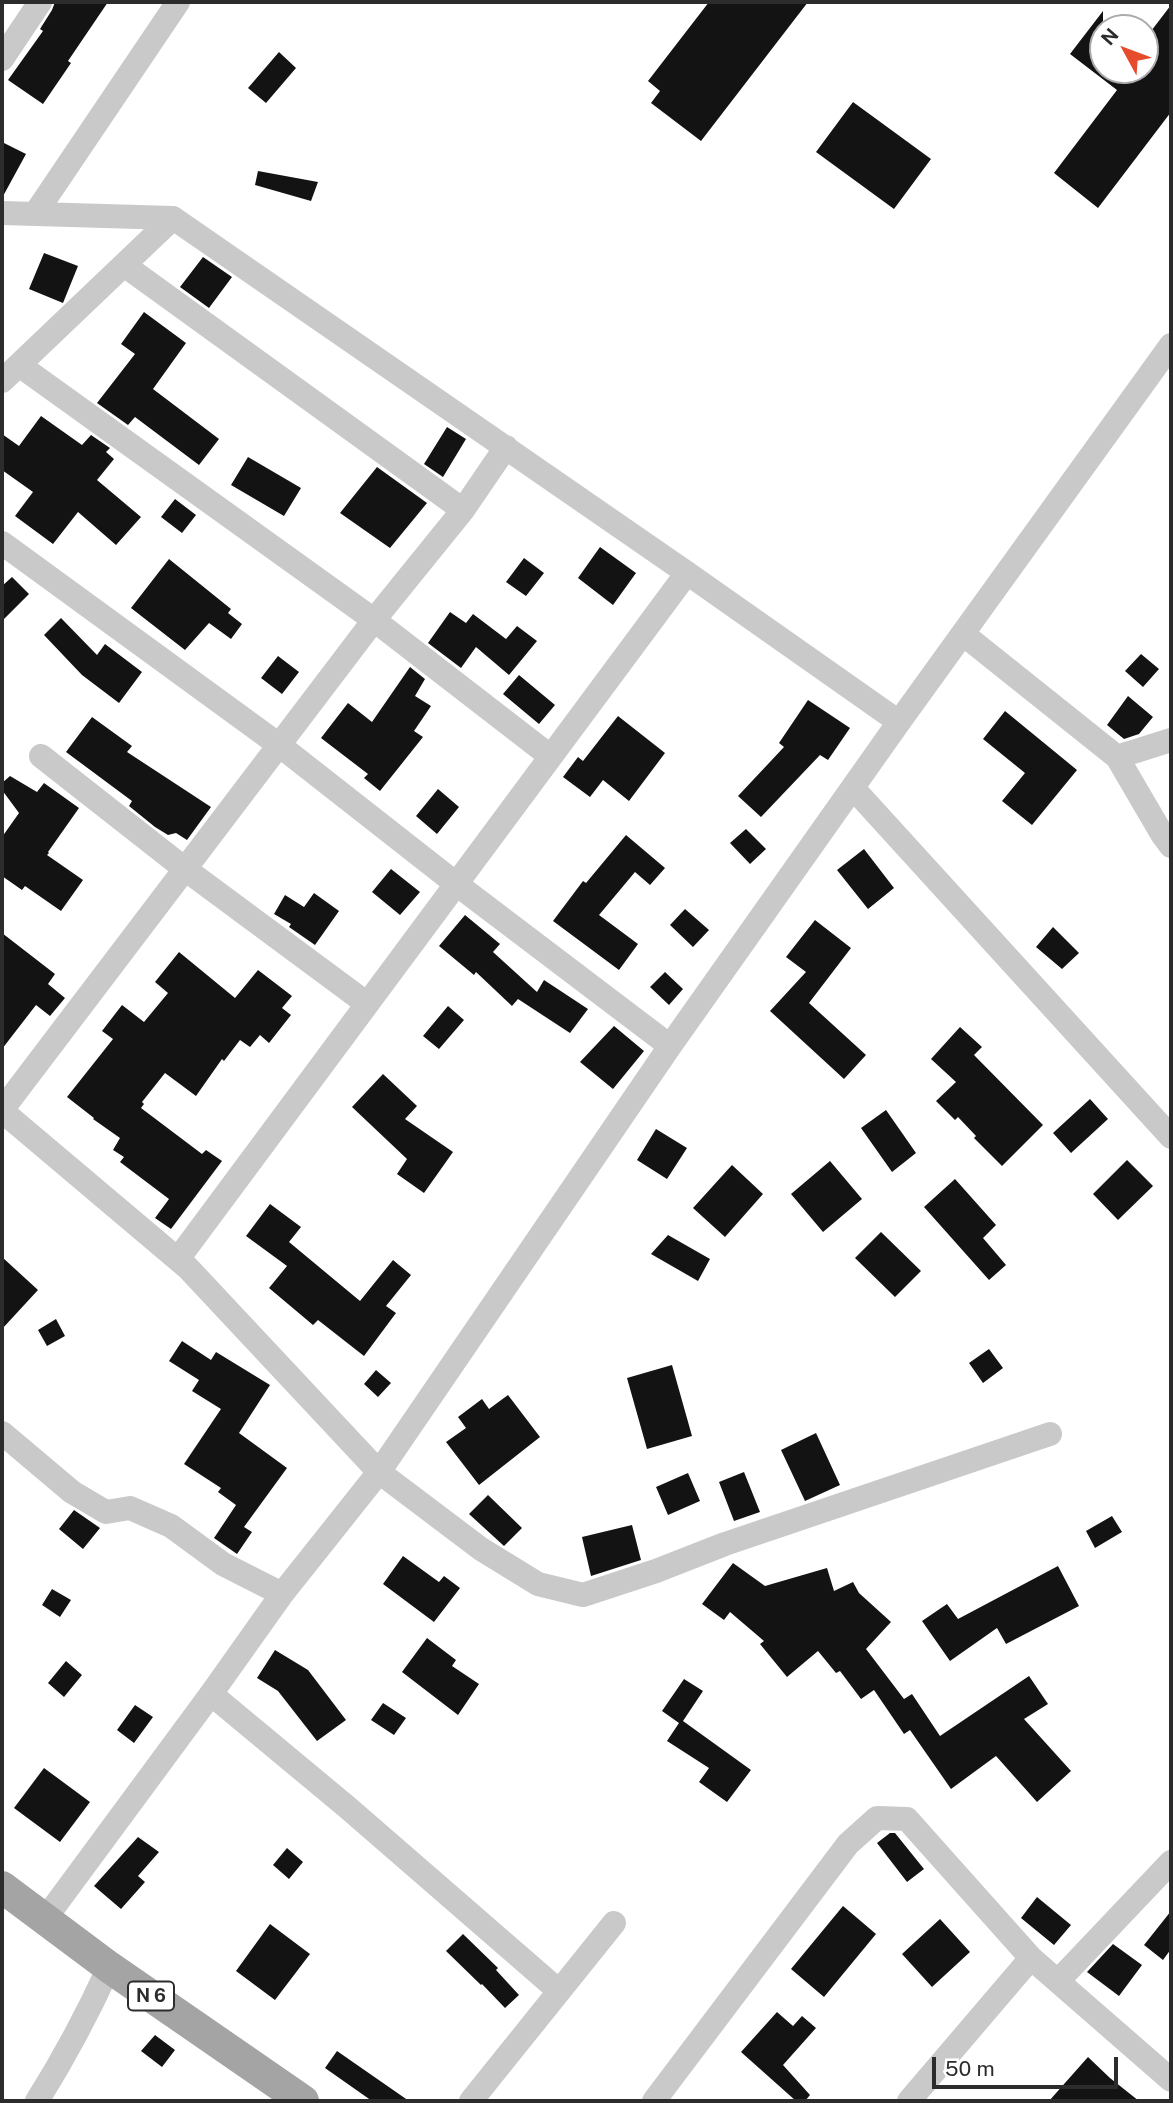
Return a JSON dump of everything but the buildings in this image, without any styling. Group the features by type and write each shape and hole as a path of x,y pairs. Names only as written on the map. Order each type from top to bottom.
{"main road":[{"name":"N 6","path":"2,1887 109,1967 303,2101"}],"street":[{"path":"2,59 40,2"},
{"path":"35,214 178,2"},
{"path":"2,213 173,218 899,722"},
{"path":"173,218 10,373 374,620 551,756"},
{"path":"124,265 463,509"},
{"path":"45,1919 282,1594 379,1472 670,1046 1171,345"},
{"path":"506,447 463,509 374,620 2,1110 178,1259 379,1472 481,1549 538,1584 583,1595 1050,1434"},
{"path":"2,543 279,745 670,1046"},
{"path":"178,1259 687,573"},
{"path":"963,634 1117,757 1171,846"},
{"path":"1117,757 1171,740"},
{"path":"41,756 185,869 366,1003"},
{"path":"853,788 1171,1137"},
{"path":"2,1433 72,1492 106,1512 130,1508 171,1526 223,1564 282,1594"},
{"path":"211,1694 559,1991"},
{"path":"654,2101 848,1844 877,1818 907,1819 1031,1958 1171,2080"},
{"path":"1058,1981 1171,1862"},
{"path":"471,2101 614,1923"},
{"path":"909,2101 1031,1958"},
{"path":"37,2101 95,1998 109,1967"}]}
